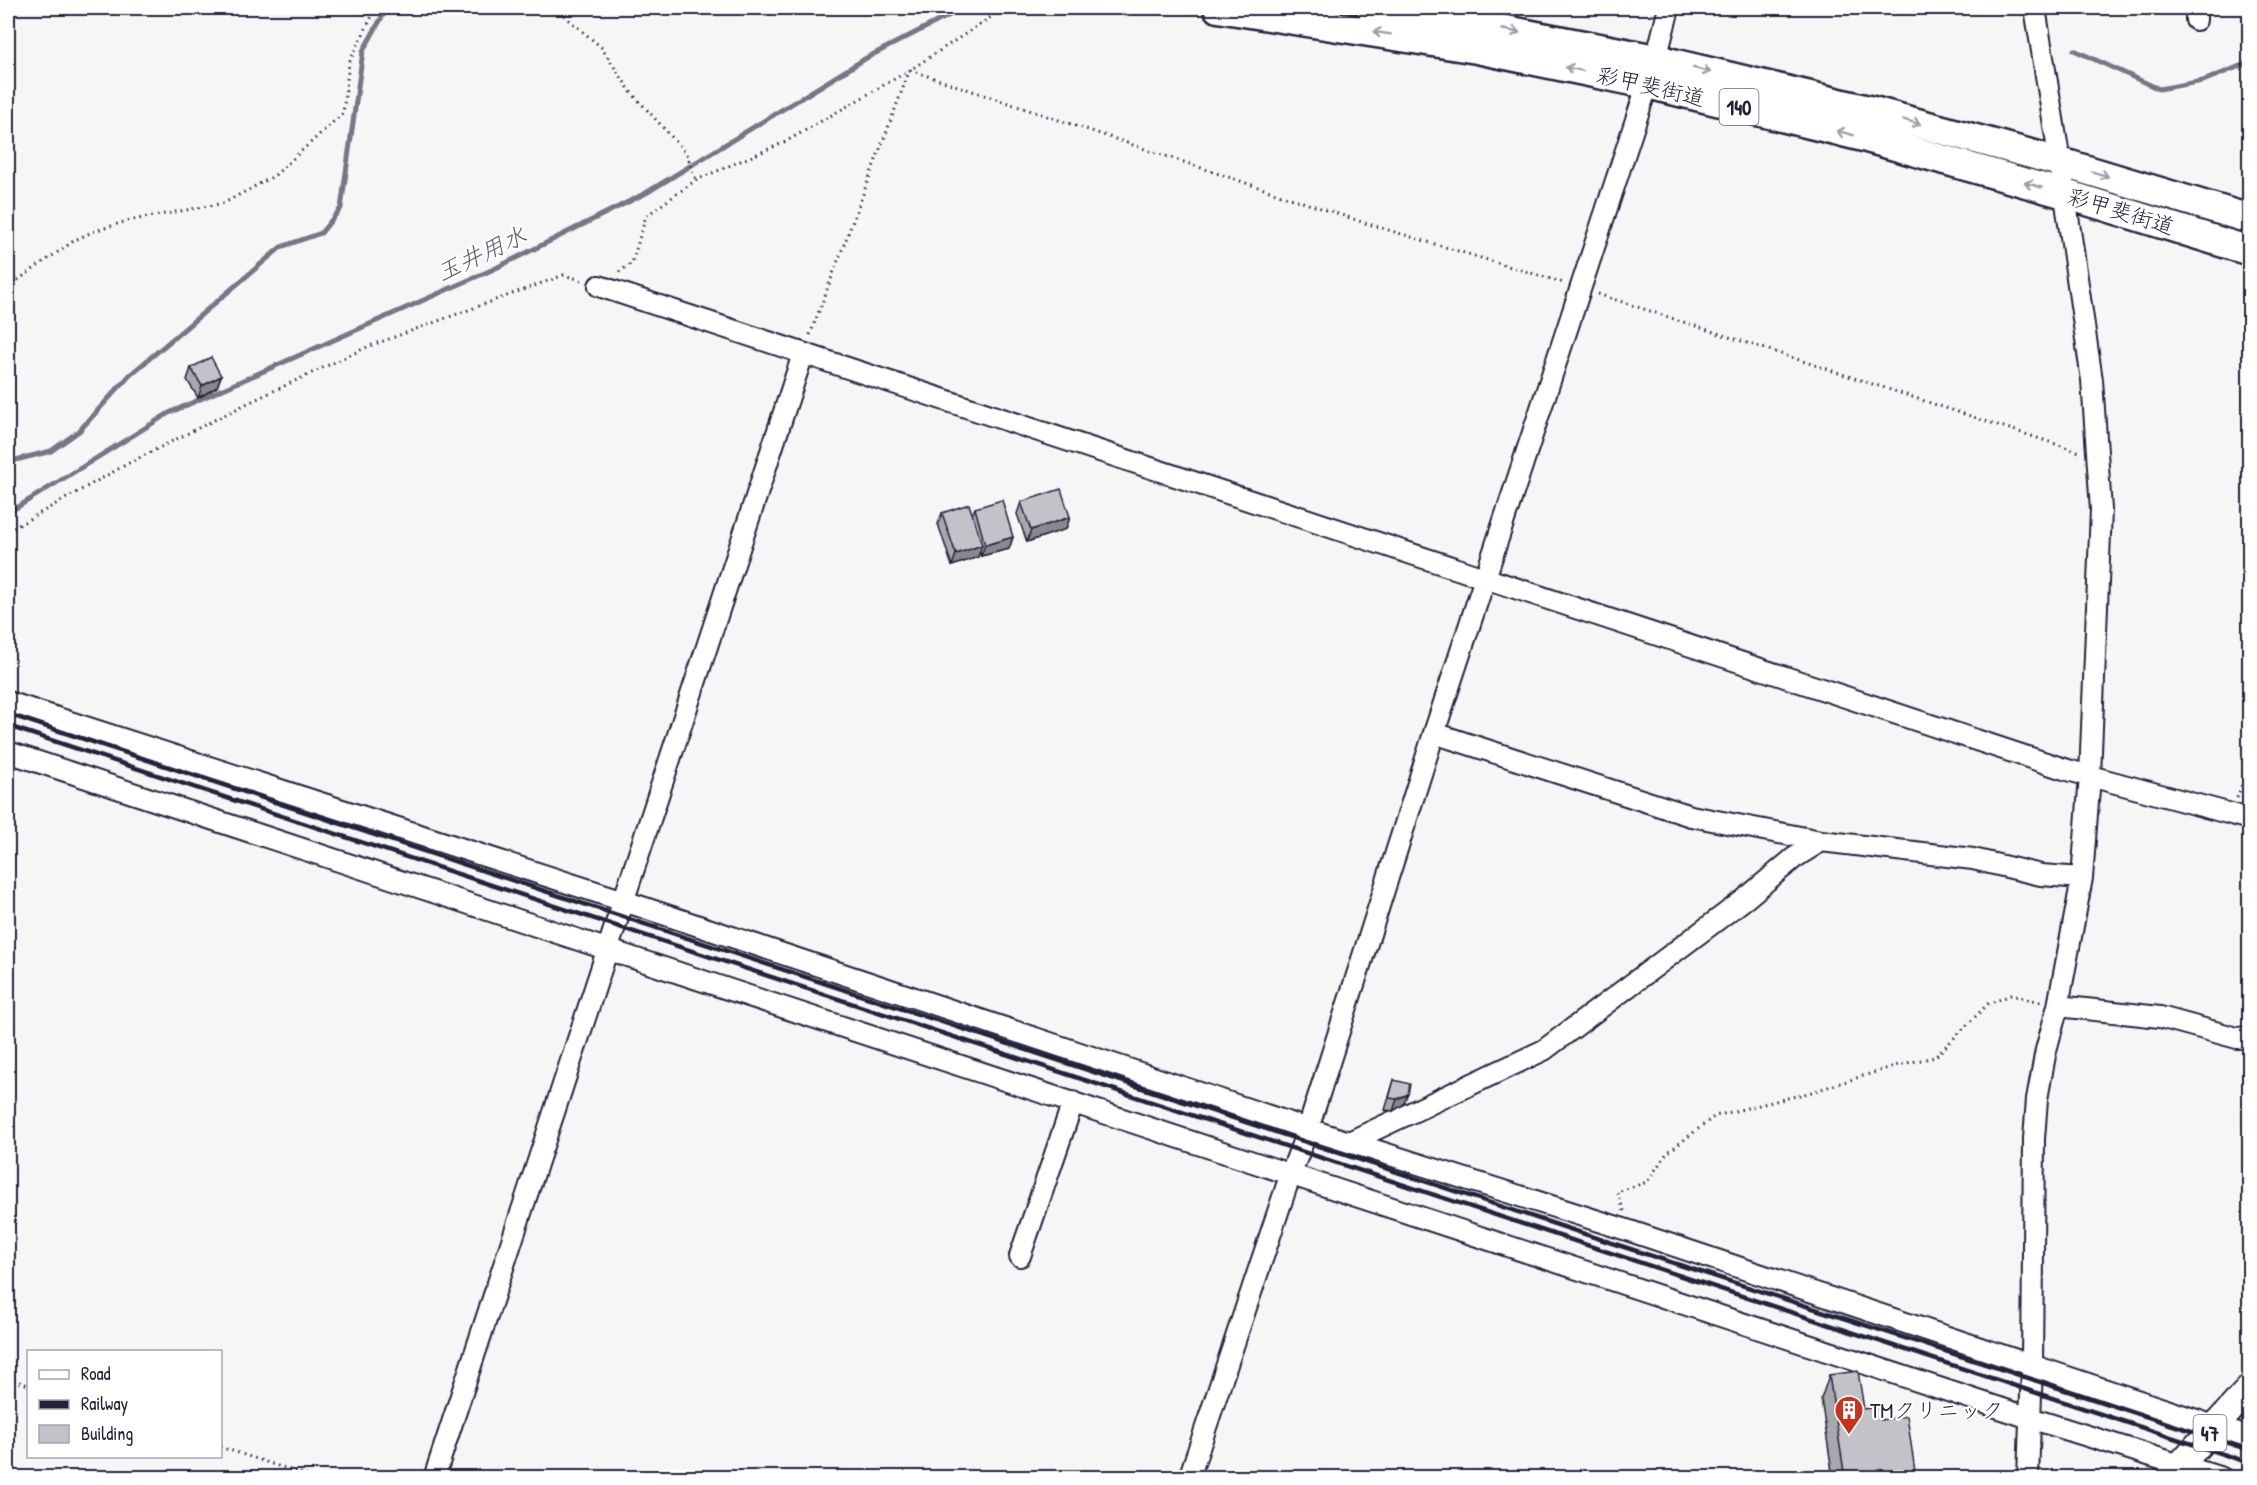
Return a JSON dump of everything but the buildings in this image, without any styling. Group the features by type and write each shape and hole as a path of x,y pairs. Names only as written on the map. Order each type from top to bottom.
{"highway":[{"name":"彩甲斐街道","path":"1218,8 1477,49 1651,71 1873,111 2060,162 2250,219"},
{"name":"彩甲斐街道","path":"1371,8 1480,25 1651,71 1867,138 2065,194 2250,251"}],"main road":[{"name":"47","path":"2174,1471 2250,1388"}],"street":[{"path":"1189,1478 1291,1173 1308,1129 1434,732 1651,71 1668,8"},
{"path":"2028,1478 2032,1365 2034,1139 2037,1099 2058,1006 2082,878 2090,776 2101,510 2092,380 2035,8"},
{"path":"599,286 2064,769 2240,816"},
{"path":"434,1478 803,354"},
{"path":"8,702 624,901 1308,1129 1630,1231 2250,1438"},
{"path":"1434,732 1691,816 1821,841 1973,859 2041,875 2082,878"},
{"path":"8,752 2030,1418 2174,1471 2222,1478"},
{"path":"1349,1142 1544,1050 1744,899 1794,858 1821,841"},
{"path":"2058,1006 2160,1017 2237,1038 2250,1037"},
{"path":"1020,1256 1073,1102"}],"path":[{"path":"8,287 75,240 92,232 127,221 224,203 274,176 343,113 349,63 376,8"},
{"path":"555,8 601,47 631,92 687,154 696,180"},
{"path":"8,531 129,463 367,347 564,275 599,286 632,263 646,216 696,180 785,142 909,70 1005,8"},
{"path":"909,70 1365,224 1580,288 1788,358 1878,384 2099,459"},
{"path":"803,354 909,70"},
{"path":"2240,816 2250,762"},
{"path":"1630,1231 1617,1191 1647,1182 1667,1153 1715,1116 1812,1092 1898,1065 1935,1057 1988,1004 2011,995 2058,1006"},
{"path":"8,1378 27,1385"},
{"path":"222,1448 315,1478"}],"waterway":[{"path":"8,462 51,451 79,431 130,375 281,247 321,233 341,208 363,51 387,8"},
{"name":"玉井用水","path":"8,513 169,413 496,268 646,193 868,57 961,8"},
{"path":"2074,50 2159,89 2203,81 2250,62"}],"railway":[{"path":"8,714 1618,1245 2250,1450"},
{"path":"8,726 2250,1463"}],"place":[{"name":"TMクリニック","path":"1849,1436"}]}
